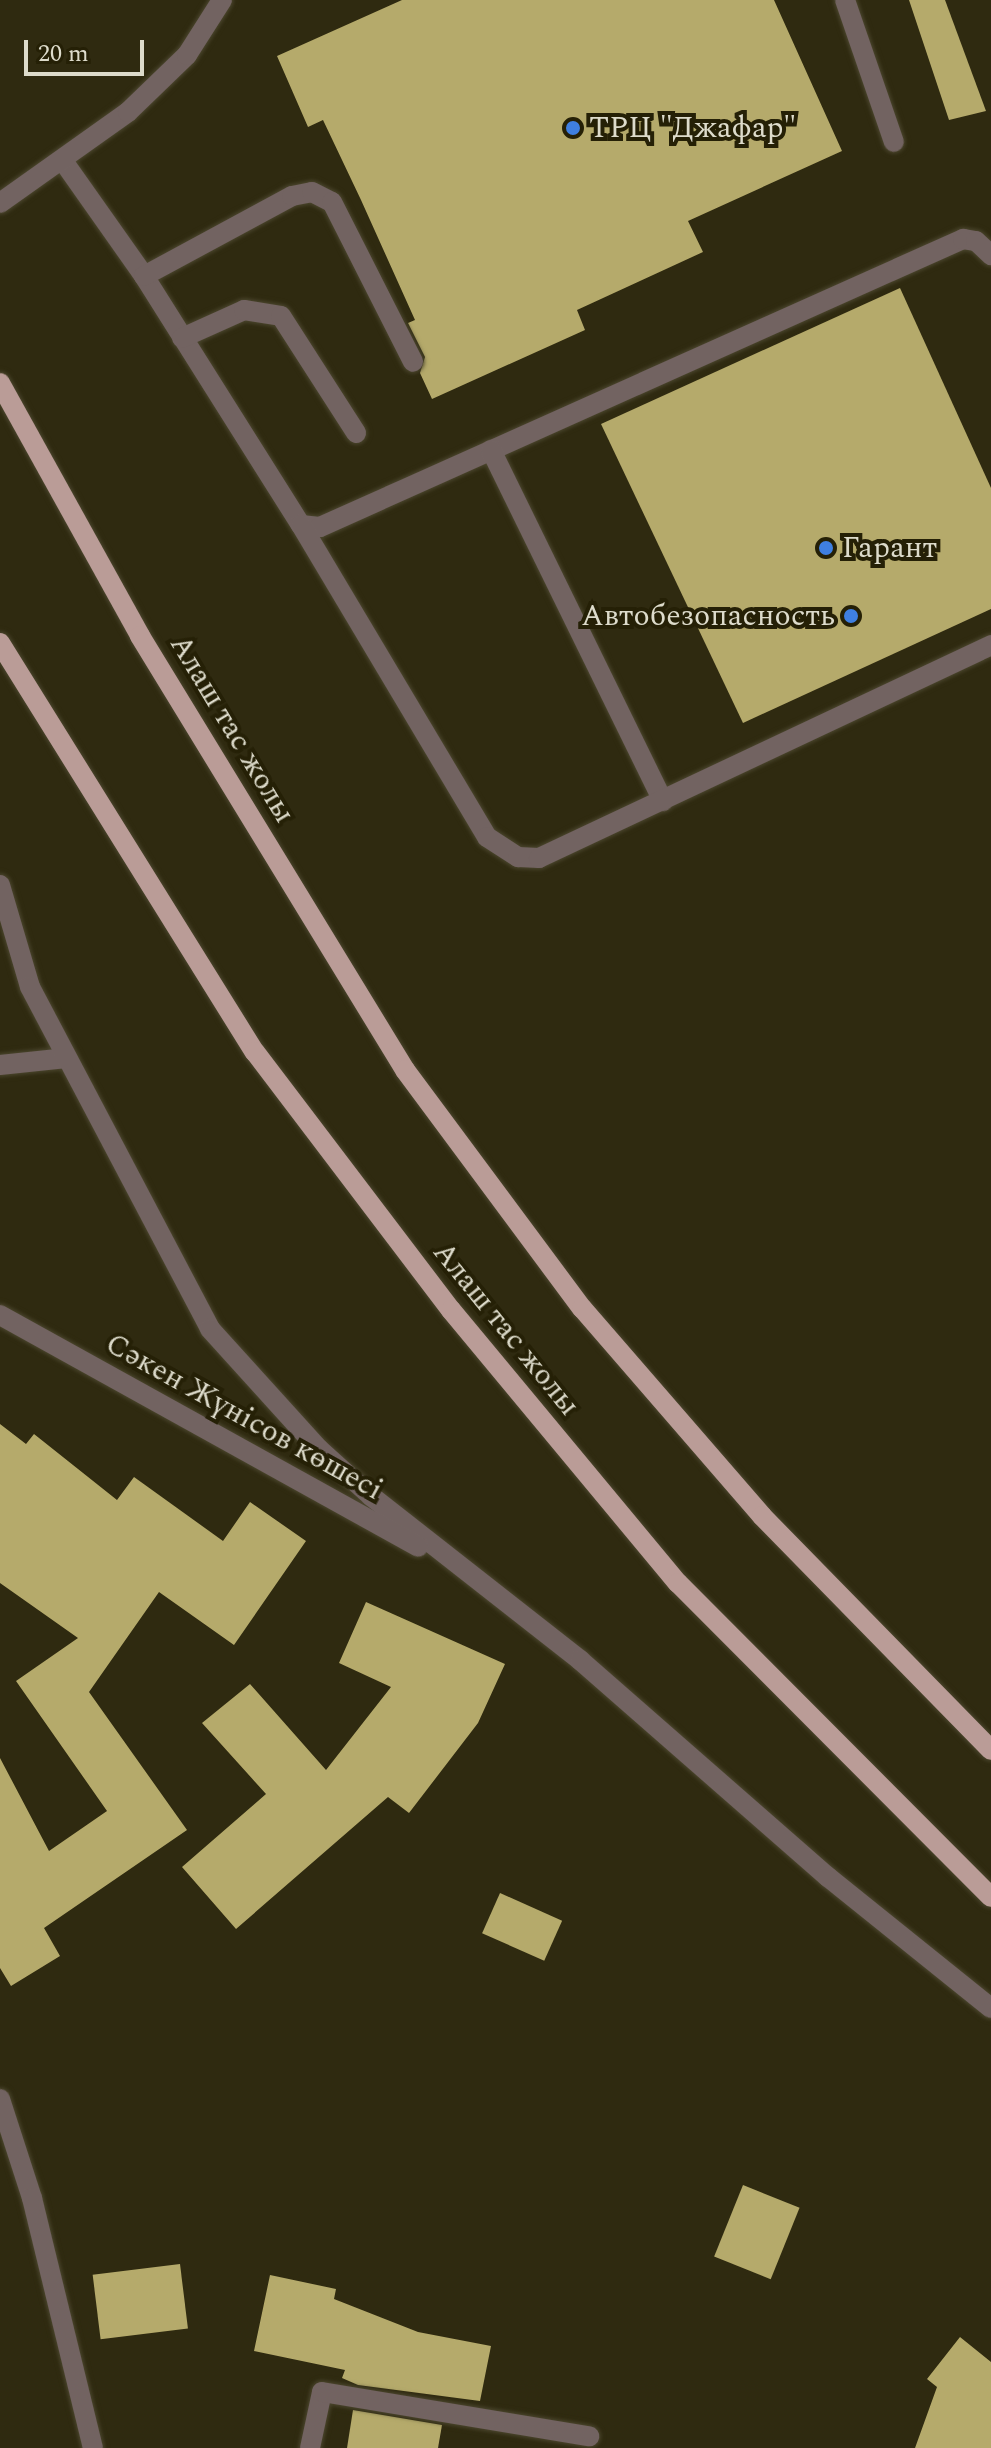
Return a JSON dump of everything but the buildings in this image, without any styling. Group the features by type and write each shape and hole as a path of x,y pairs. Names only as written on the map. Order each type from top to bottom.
{"main road":[{"name":"Алаш тас жолы","path":"0,383 140,636 405,1070 582,1308 762,1516 991,1750"},
{"name":"Алаш тас жолы","path":"0,643 61,731 255,1052 451,1310 678,1583 991,1897"}],"street":[{"path":"0,203 128,112 187,55 222,0"},
{"path":"845,0 894,142"},
{"path":"63,161 144,276 301,525 487,837 501,849 539,858 991,645"},
{"path":"144,276 292,196 312,192 332,202 413,362"},
{"path":"301,525 320,527 963,239 976,241 991,255"},
{"path":"182,338 244,310 281,316 356,433"},
{"path":"491,450 663,801"},
{"path":"0,885 30,987 210,1329 319,1449 460,1570 580,1660 828,1877 991,2006"},
{"path":"0,1065 67,1058"},
{"name":"Сәкен Жүнісов көшесі","path":"0,1315 460,1570"},
{"path":"0,2099 32,2198 93,2448"},
{"path":"310,2448 322,2392 589,2436"}],"place":[{"name":"ТРЦ \"Джафар\"","path":"573,128"},
{"name":"Гарант","path":"826,548"},
{"name":"Автобезопасность","path":"851,616"}]}
